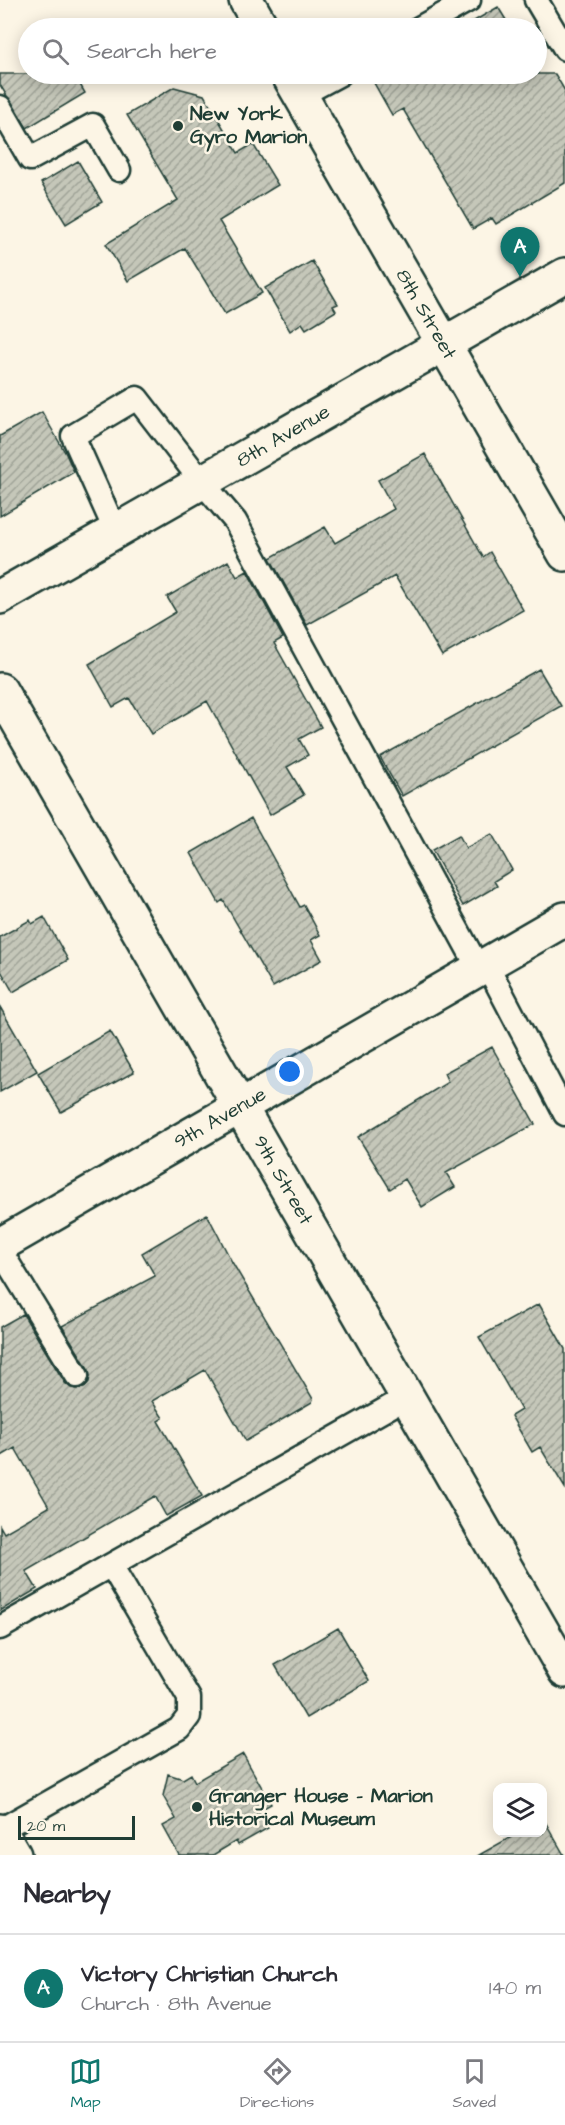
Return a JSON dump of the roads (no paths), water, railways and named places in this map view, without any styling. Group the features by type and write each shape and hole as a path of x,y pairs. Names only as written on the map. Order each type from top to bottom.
{"street":[{"path":"246,0 256,18"},
{"name":"8th Street","path":"295,84 565,554"},
{"name":"8th Avenue","path":"0,597 565,275"},
{"name":"9th Street","path":"0,690 565,1671"},
{"name":"9th Avenue","path":"0,1245 565,920"},
{"path":"0,1831 14,1855"}],"lane":[{"path":"437,18 469,0"},
{"path":"536,0 547,18"},
{"path":"547,19 565,49"},
{"path":"0,107 30,159 93,125 119,170"},
{"path":"115,530 73,435 137,398 201,482 235,521 565,1114"},
{"path":"0,1250 77,1376"},
{"path":"0,1628 407,1397"},
{"path":"0,1831 179,1729 189,1716 189,1698 111,1564"}],"place":[{"name":"New York Gyro Marion","path":"178,126"},
{"name":"Victory Christian Church","path":"520,277"},
{"name":"Granger House - Marion Historical Museum","path":"197,1807"}]}
